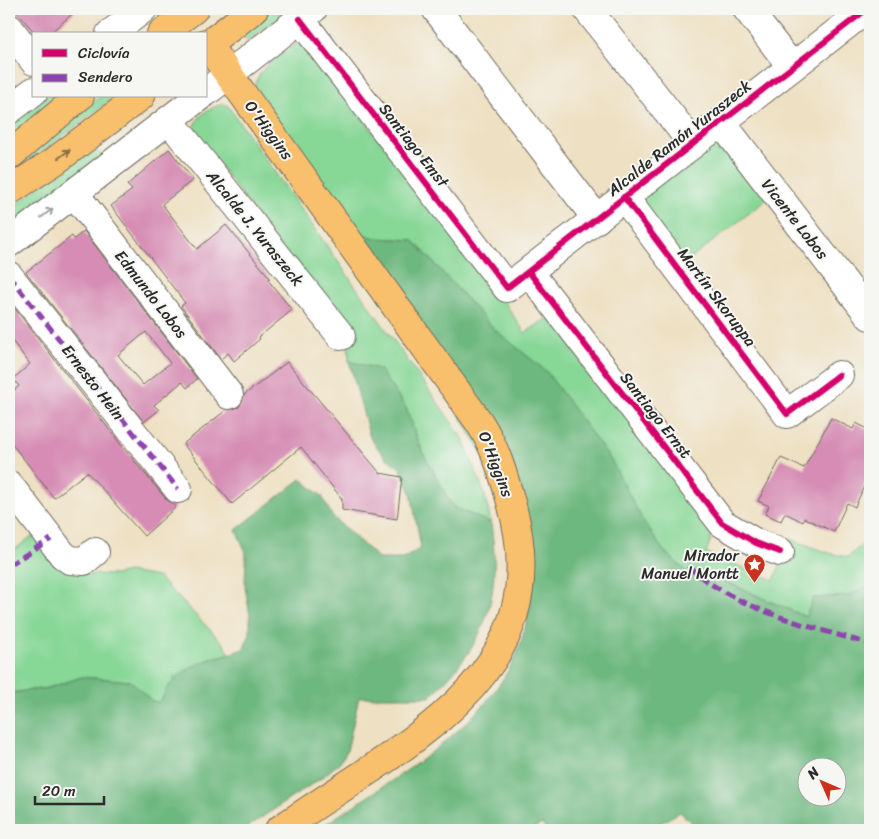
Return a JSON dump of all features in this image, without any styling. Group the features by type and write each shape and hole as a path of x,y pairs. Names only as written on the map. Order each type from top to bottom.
{"main road":[{"path":"200,32 254,9"},
{"name":"O'Higgins","path":"208,44 487,433 502,468 514,510 522,564 518,600 508,632 475,686 435,724 279,830"},
{"path":"9,156 78,98"},
{"path":"9,190 55,160 137,98"}],"street":[{"path":"113,32 143,9"},
{"path":"436,9 597,219"},
{"path":"587,9 693,144"},
{"path":"747,9 792,67"},
{"name":"Alcalde Ramón Yuraszeck","path":"507,288 720,122 868,11"},
{"path":"208,90 306,14"},
{"name":"Santiago Emst","path":"306,14 507,288"},
{"path":"9,28 32,58"},
{"path":"9,110 32,93"},
{"path":"9,243 197,98"},
{"name":"Alcalde J. Yuraszeck","path":"169,120 340,336"},
{"name":"Vicente Lobos","path":"720,122 870,316"},
{"name":"Edmundo Lobos","path":"74,193 229,395"},
{"name":"Martín Skoruppa","path":"624,197 787,414 839,375"},
{"name":"Santiago Ernst","path":"529,272 722,523 756,543 780,552"},
{"name":"Ernesto Hein","path":"9,276 178,489"},
{"path":"9,485 63,555 70,560 84,561 95,552"}],"green space":[{"path":"269,9 291,9 250,40 245,40 241,33 243,29"},
{"path":"302,40 494,287 525,333 546,319 555,320 701,512 712,536 706,553 774,580 790,539 829,553 848,557 870,538 870,585 848,596 813,598 806,617 699,570 689,574 663,550 515,347 494,329 413,240 375,238 354,232 254,90 256,81 266,67"},
{"path":"37,98 57,98 9,139 9,120"},
{"path":"98,98 113,98 42,152 12,170 38,144"},
{"path":"223,104 228,106 462,437 484,492 491,523 453,507 423,453 406,408 379,370 349,361 348,341 194,130 197,121 204,113"},
{"path":"719,129 771,196 683,265 631,198"},
{"path":"94,146 103,157 9,230 9,210"},
{"path":"354,232 375,238 413,240 494,329 546,371 611,460 642,519 663,550 689,574 699,570 806,617 813,598 848,596 870,585 870,830 698,830 680,812 648,830 546,830 542,824 530,830 317,830 436,749 464,725 489,699 508,670 522,639 528,614 531,576 530,537"},
{"path":"349,361 379,369 406,408 423,453 453,507 491,523 494,575 491,598 486,619 477,639 465,658 430,697 359,697 347,751 340,762 324,776 243,830 9,830 9,693 48,688 82,677 131,681 152,701 159,702 172,682 189,669 206,661 243,649 250,634 250,616 245,586 246,552 236,530 301,479 322,496 332,516 379,559 403,559 421,548 411,493 400,468 385,457 370,438"},
{"path":"36,533 63,565 87,574 115,575 128,572 158,577 223,643 230,654 210,658 171,684 160,702 152,701 128,681 82,677 48,688 9,693 9,554"}],"building":[{"path":"14,9 78,9 51,32 34,32"},
{"path":"169,149 193,180 162,204 197,249 226,225 270,278 268,280 292,310 259,337 260,339 234,361 228,353 221,359 181,306 185,303 111,206 132,190 127,185"},
{"path":"84,231 197,379 187,388 182,382 154,405 159,410 144,422 26,272 72,236 74,239","holes":["146,332 170,363 143,385 118,355"]},
{"path":"9,301 123,447 166,499 176,507 144,536 87,472 54,498 9,440 9,395 19,386 13,379 30,364 9,337"},
{"path":"287,362 380,473 402,477 397,519 342,510 342,499 301,447 232,504 183,444 226,410 239,407 244,395"},
{"path":"831,418 853,429 856,423 870,430 870,486 865,484 855,507 847,503 834,532 804,518 803,522 785,513 781,521 765,514 769,506 758,501 781,458 804,468"}],"marked path":[{"path":"9,276 178,489"},
{"path":"9,565 51,539"},
{"path":"688,566 707,581 750,605 774,615 870,644"}],"cycle path":[{"path":"300,19 507,288 867,9"},
{"path":"624,197 787,414 839,375"},
{"path":"529,272 722,523 756,543 780,552"}],"place":[{"name":"Mirador Manuel Montt","path":"755,583"}]}
